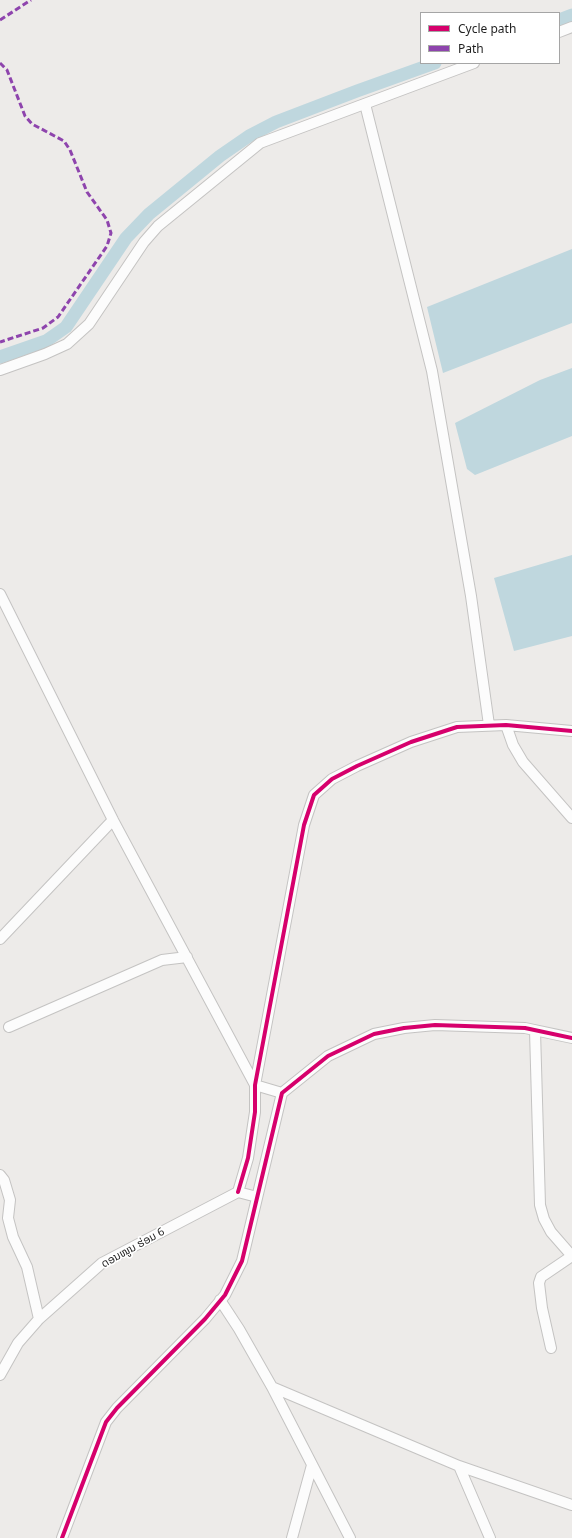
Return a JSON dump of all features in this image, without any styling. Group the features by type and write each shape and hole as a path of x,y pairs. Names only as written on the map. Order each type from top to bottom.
{"street":[{"path":"560,32 572,27"},
{"path":"0,370 45,354 67,344 89,324 144,242 158,226 260,143 471,64"},
{"path":"365,104 432,371 471,596 489,725"},
{"path":"1,600 113,820 255,1085 282,1093"},
{"path":"506,725 513,746 522,762 572,818"},
{"path":"257,1197 238,1192 248,1158 255,1112 255,1085 304,825 314,795 332,778 411,742 457,727 506,725 572,731"},
{"path":"0,939 113,820"},
{"path":"9,1028 162,960 187,957"},
{"path":"62,1538 106,1422 117,1408 205,1319 225,1294 242,1262 282,1093 328,1056 374,1034 404,1028 435,1025 525,1028 572,1038"},
{"path":"535,1031 540,1205 544,1219 551,1232 572,1256 546,1272 541,1277 539,1283 542,1308 551,1348"},
{"path":"0,1174 4,1180 10,1200 8,1218 13,1237 27,1267 39,1319"},
{"name":"ດອນໜູນ ຮ່ອມ 6","path":"0,1375 18,1343 39,1319 102,1263 238,1192"},
{"path":"220,1300 272,1387 350,1538"},
{"path":"272,1387 459,1466 572,1505"},
{"path":"292,1538 312,1465"},
{"path":"459,1466 490,1538"}],"water":[{"path":"572,249 572,323 443,373 427,307"},
{"path":"572,368 572,436 475,475 467,469 455,423 540,380"},
{"path":"572,555 572,636 514,651 494,578"}],"waterway":[{"path":"560,20 572,15"},
{"path":"0,357 46,341 66,327 126,238 149,214 220,156 249,136 276,122 432,64"}],"marked path":[{"path":"0,20 31,0"},
{"path":"0,63 7,70 25,116 32,124 64,141 70,150 87,192 107,220 111,233 107,246 58,317 43,328 0,342"}],"cycle path":[{"path":"238,1192 248,1158 255,1112 255,1085 304,825 314,795 332,779 357,766 411,742 457,727 506,725 572,731"},
{"path":"62,1538 106,1422 117,1408 205,1319 225,1295 242,1261 282,1093 328,1056 374,1034 404,1028 435,1025 525,1028 572,1038"}]}
